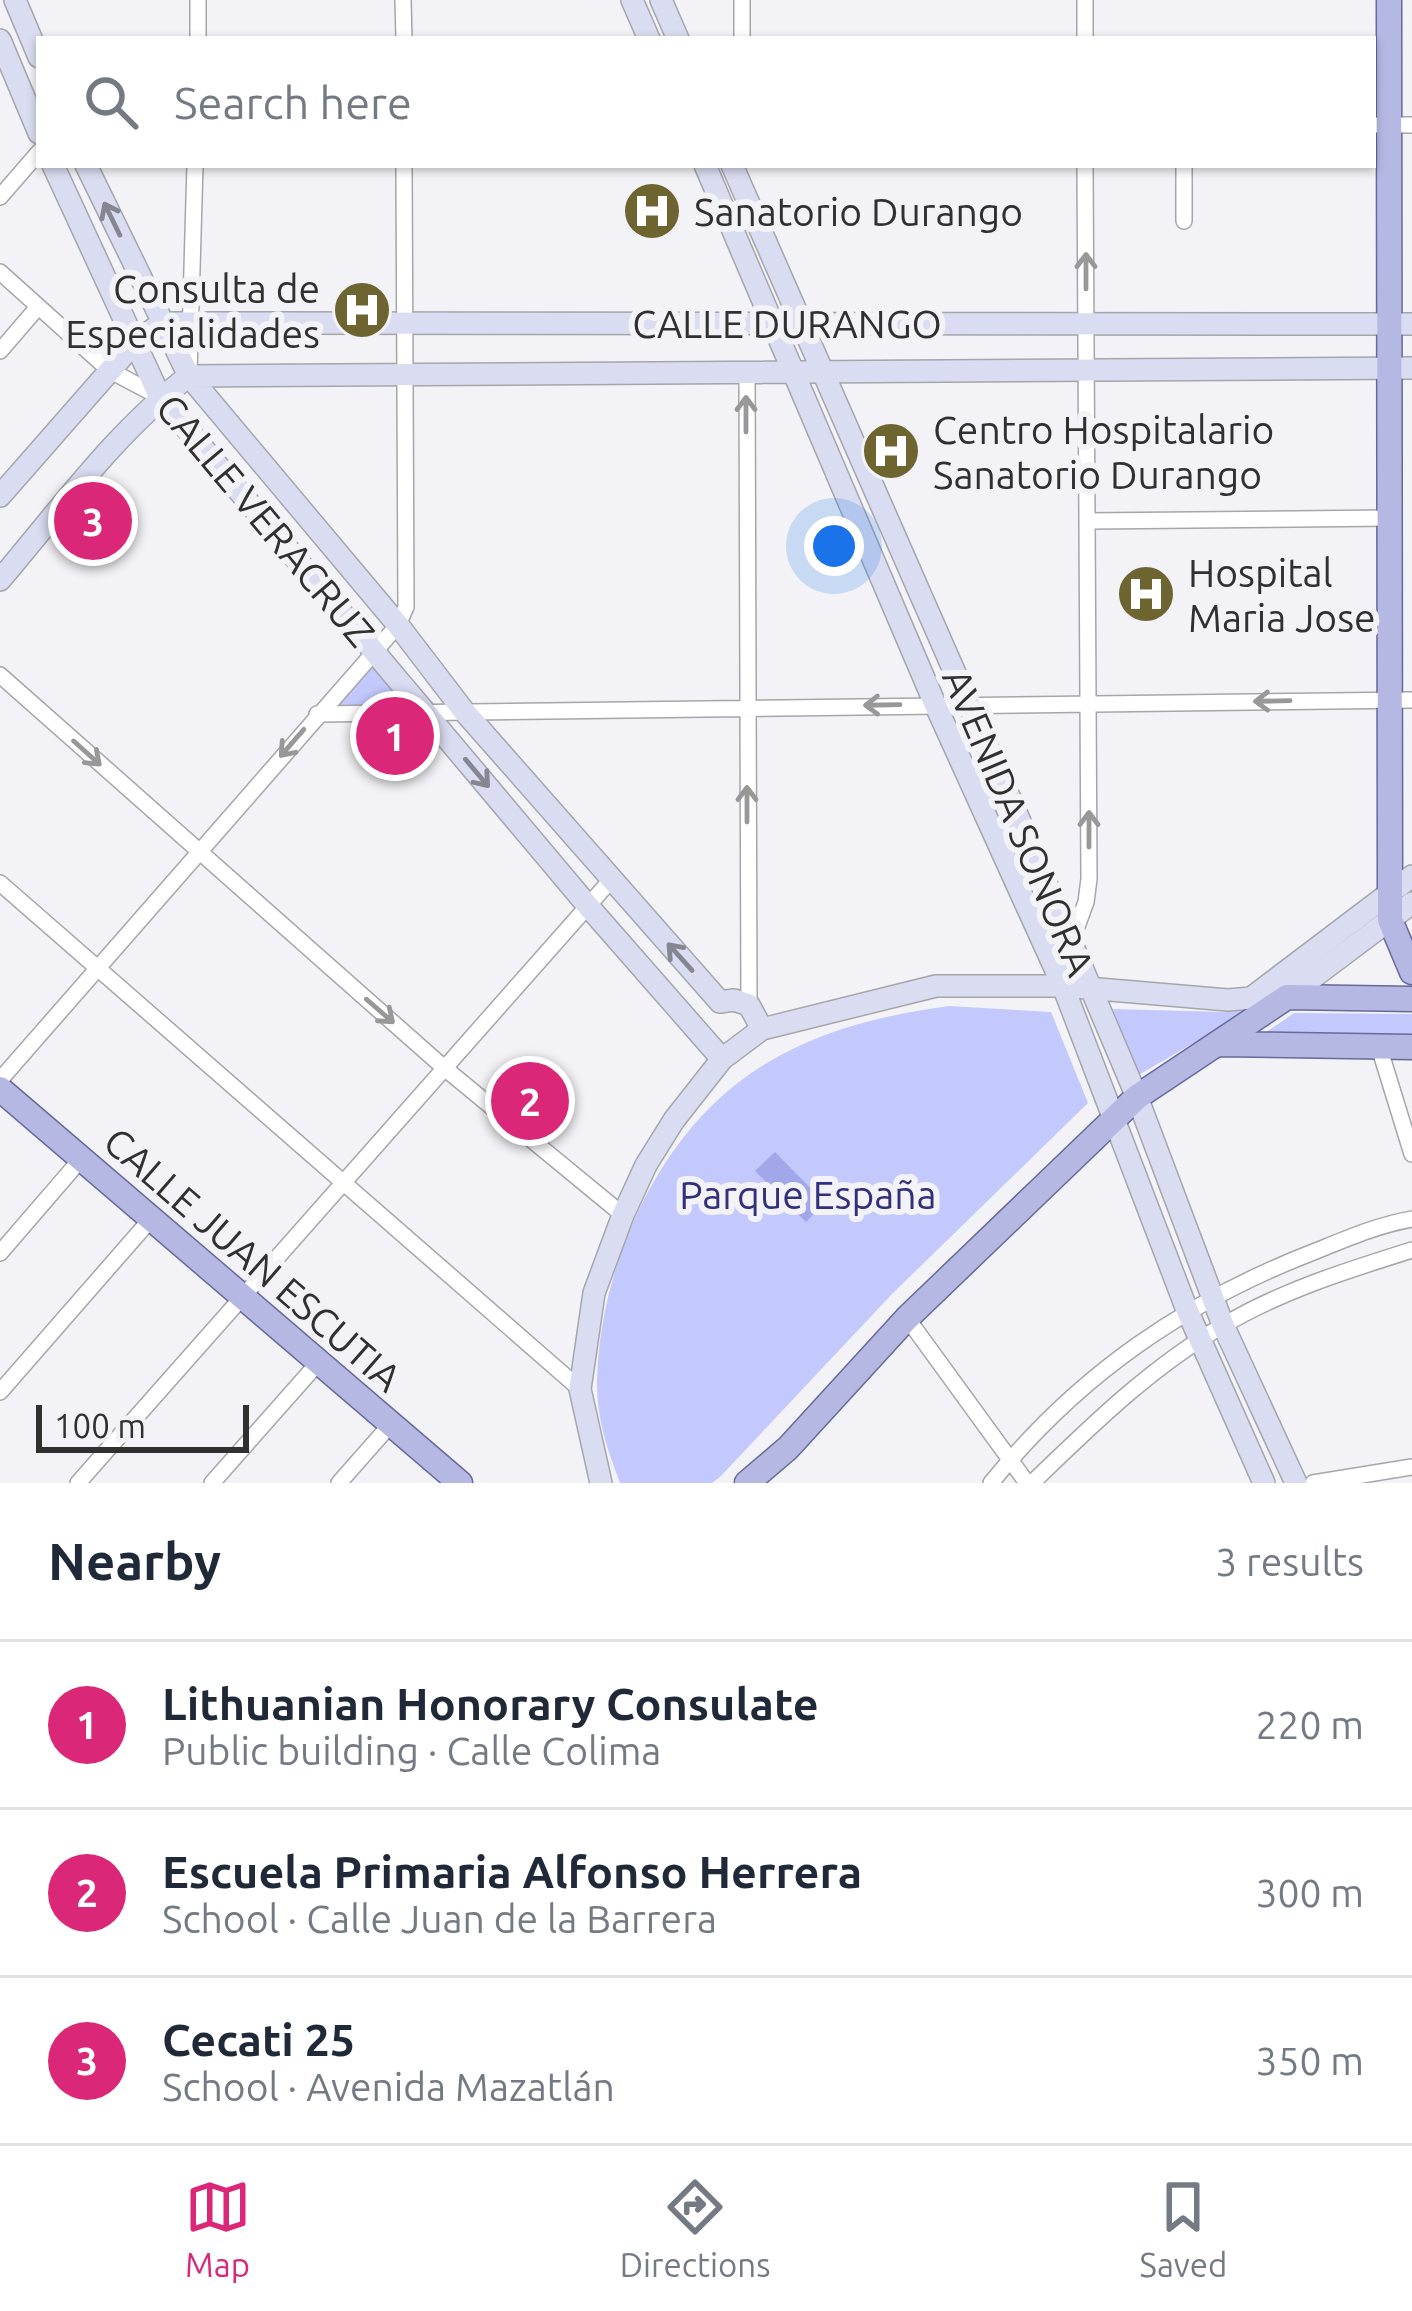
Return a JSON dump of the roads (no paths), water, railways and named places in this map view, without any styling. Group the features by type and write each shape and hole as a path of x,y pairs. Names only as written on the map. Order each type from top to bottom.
{"main road":[{"path":"15,0 36,50"},
{"path":"632,0 648,36"},
{"path":"661,0 677,36"},
{"path":"1389,0 1401,324 1390,518 1401,699 1401,898"},
{"path":"0,40 36,126"},
{"name":"CALLE VERACRUZ","path":"54,168 160,398 722,1059"},
{"name":"CALLE VERACRUZ","path":"87,168 189,376 398,625 463,710 720,1002"},
{"name":"AVENIDA SONORA","path":"706,168 935,704 1063,986 1187,1310 1264,1483"},
{"name":"AVENIDA SONORA","path":"732,168 1016,812 1137,1097 1223,1325 1296,1483"},
{"path":"736,237 760,230"},
{"path":"0,496 135,342 162,323"},
{"name":"CALLE DURANGO","path":"162,323 1401,324"},
{"name":"CALLE DURANGO","path":"189,376 1401,368"},
{"path":"0,580 160,398 189,376"},
{"path":"880,576 908,566"},
{"path":"990,824 1016,812"},
{"path":"747,1483 788,1448 907,1318 1137,1097 1287,997 1390,920 1412,876"},
{"path":"1028,908 1052,898"},
{"path":"594,1480 580,1389 594,1293 622,1215 674,1120 722,1059 762,1029 937,986 1063,986 1251,998 1401,898"},
{"path":"1390,920 1412,972"},
{"path":"1287,997 1412,999"},
{"path":"702,1036 702,1021 720,1002 734,1000 749,1005 762,1029"},
{"path":"1218,1044 1412,1047"},
{"name":"CALLE JUAN ESCUTIA","path":"0,1084 460,1483"},
{"path":"765,1483 788,1448"}],"street":[{"path":"197,36 198,0"},
{"path":"404,0 404,36"},
{"path":"742,0 742,36"},
{"path":"1084,0 1085,36"},
{"path":"0,197 36,155"},
{"path":"189,376 195,168"},
{"path":"0,1084 398,625 406,607 404,168"},
{"path":"742,168 742,190"},
{"path":"1071,943 1089,879 1085,168"},
{"path":"1184,168 1184,221"},
{"path":"0,272 109,370 160,398"},
{"path":"0,351 38,307"},
{"path":"747,371 749,1005"},
{"path":"1088,521 1390,518"},
{"path":"0,675 442,1066 622,1215"},
{"path":"317,714 1401,699"},
{"path":"78,1483 610,881"},
{"path":"0,883 580,1389"},
{"path":"1379,1047 1412,1154"},
{"path":"0,1252 82,1159"},
{"path":"0,1392 152,1219"},
{"path":"991,1483 1102,1369 1187,1310 1212,1295 1383,1225 1412,1219"},
{"path":"907,1318 1030,1483 1105,1413 1223,1325 1299,1288 1412,1250"},
{"path":"212,1483 318,1363"},
{"path":"339,1483 391,1424"},
{"path":"1313,1483 1412,1467"}],"place":[{"name":"Sanatorio Durango","path":"652,211"},
{"name":"Consulta de Especialidades","path":"362,310"},
{"name":"Centro Hospitalario Sanatorio Durango","path":"891,451"},
{"name":"Cecati 25","path":"93,521"},
{"name":"Hospital Maria Jose","path":"1146,594"},
{"name":"Lithuanian Honorary Consulate","path":"395,736"},
{"name":"Escuela Primaria Alfonso Herrera","path":"530,1101"}],"park label":[{"name":"Parque España","path":"808,1194"}]}
